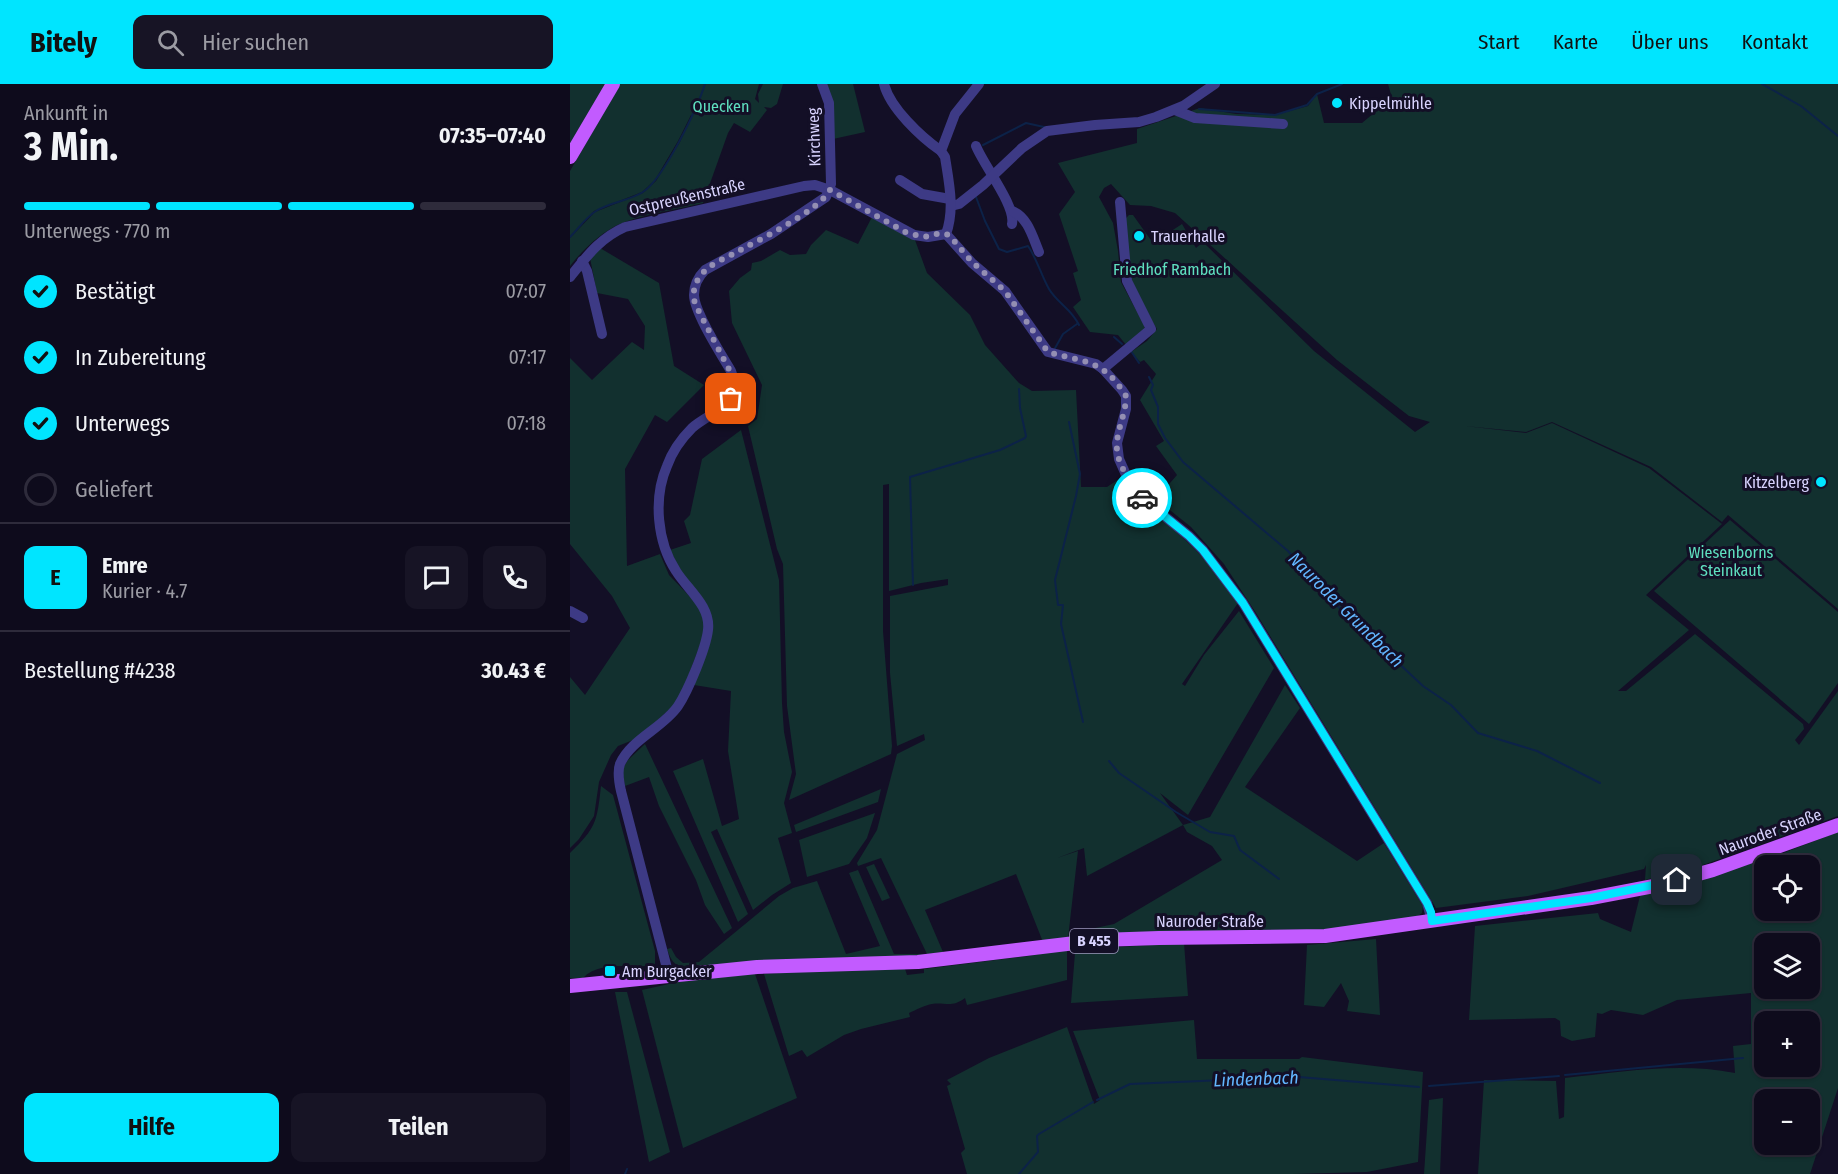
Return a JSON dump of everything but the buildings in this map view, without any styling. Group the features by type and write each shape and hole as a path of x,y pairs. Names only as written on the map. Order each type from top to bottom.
{"main road":[{"path":"570,157 613,84"},
{"name":"Nauroder Straße","path":"570,986 783,965 918,962 1100,940 1325,936 1591,898 1659,885 1713,870 1838,825"}],"street":[{"name":"Kirchweg","path":"822,84 829,103 830,190"},
{"path":"884,84 886,92 915,130 945,157 951,203 951,217 946,234"},
{"path":"941,151 955,114 979,84"},
{"path":"900,180 922,194 958,204 992,177 1026,144 1047,131 1139,122 1175,110 1215,84"},
{"path":"1175,110 1195,118 1283,124"},
{"path":"976,146 982,161 1012,211 1012,224"},
{"name":"Ostpreußenstraße","path":"570,277 602,239 633,224 797,187 815,185 830,190"},
{"path":"669,976 618,777 620,764 624,757 678,705 698,661 708,630 704,608 671,562 666,551 659,520 663,478 670,459 687,433 728,404 734,392 734,379 731,371 695,304 694,289 705,270 771,234 823,200 830,190 907,233 928,237 946,234 972,262 1005,291 1048,352 1088,361 1103,369 1126,396 1126,409 1117,443 1119,459 1127,477 1142,498 1203,550 1243,603 1427,903 1432,921"},
{"path":"1103,369 1151,329 1127,281 1120,202"},
{"path":"1012,211 1017,213 1026,224 1039,252"},
{"path":"582,261 587,271 602,334"},
{"path":"570,611 583,618"}],"green space":[{"path":"570,84 607,84 570,148"},
{"name":"Quecken","path":"620,84 759,84 755,99 759,103 758,94 763,84 783,84 777,104 771,108 764,107 767,110 750,132 734,123 728,133 703,203 643,216 620,224 594,240 570,266 570,238 595,212 643,193 656,181 680,142 692,116 655,180 642,192 594,211 570,236 570,171"},
{"path":"826,84 853,84 865,132 833,139"},
{"name":"Friedhof Rambach","path":"1388,84 1838,84 1838,609 1728,515 1722,522 1651,467 1552,422 1526,432 1465,426 1526,433 1552,423 1649,468 1722,524 1646,595 1689,630 1618,691 1626,691 1695,634 1803,724 1804,729 1795,740 1799,745 1838,691 1838,816 1703,865 1645,880 1646,865 1644,869 1528,896 1436,908 1224,564 1191,527 1156,499 1177,475 1156,446 1164,441 1140,400 1156,374 1144,360 1140,362 1131,352 1147,341 1157,329 1128,281 1124,220 1129,215 1133,215 1153,243 1182,224 1196,248 1203,242 1314,351 1415,432 1430,422 1409,416 1337,360 1175,213 1151,206 1130,205 1111,184 1104,188 1099,197 1113,223 1121,282 1145,329 1127,346 1118,335 1090,332 1073,307 1081,300 1073,273 1078,271 1059,214 1075,192 1058,163 1137,143 1137,129 1200,108 1236,114 1275,115 1308,106 1317,94 1324,123 1362,123 1392,98"},
{"path":"872,217 915,240 927,273 970,315 985,345 1019,383 1032,391 1076,390 1081,487 1107,487 1122,477 1138,500 1174,529 1207,561 1238,603 1182,684 1185,686 1204,655 1239,611 1274,668 1188,815 1160,793 1183,825 1087,876 1084,848 1057,858 1078,851 1068,938 1043,942 1016,874 925,910 943,952 927,954 881,858 858,866 857,863 877,830 897,754 925,740 924,734 897,746 890,673 890,596 948,585 948,579 889,591 889,484 883,485 883,631 891,754 789,800 796,774 787,706 783,564 777,549 748,426 757,419 762,385 732,323 729,291 740,278 751,270 752,263 761,261 780,250 790,255 806,254 811,245 826,230 858,244"},
{"path":"600,248 659,283 674,366 704,385 667,422 655,415 625,469 627,566 660,554 669,575 695,602 702,613 705,624 703,637 681,695 674,705 638,738 618,746 611,755 599,782 594,816 570,848 570,677 585,695 630,628 612,596 570,544 570,358 592,380 632,342 644,350 645,326 628,299 597,293 590,258"},
{"path":"741,430 779,580 782,703 784,732 792,772 784,803 792,833 778,838 791,883 753,910 717,829 711,832 748,914 738,922 673,771 703,759 722,826 739,819 728,751 731,691 694,685 712,630 670,550 691,543 684,521 690,515 702,459"},
{"name":"Wiesenborns Steinkaut","path":"1730,520 1838,612 1838,683 1809,724 1654,591"},
{"path":"1285,685 1300,708 1245,787 1357,861 1384,843 1423,906 1422,913 1415,918 1324,931 1085,935 1086,930 1114,924 1222,860 1212,846 1187,832 1183,825 1210,817"},
{"path":"645,744 732,928 724,934 705,905 696,880 659,806 649,777 625,786 622,770 628,760"},
{"path":"601,786 613,795 655,951 655,965 607,967 590,972 583,978 570,978 570,853 594,824"},
{"path":"881,789 878,802 796,832 794,825"},
{"path":"875,813 867,838 849,864 807,877 799,840"},
{"path":"1838,832 1838,1088 1820,1143 1820,1089 1754,1089 1754,1155 1816,1155 1810,1174 1478,1174 1484,1080 1556,1081 1559,1119 1564,1117 1565,1078 1671,1068 1735,1073 1733,1046 1751,1044 1751,993 1677,1000 1643,1015 1611,1010 1602,1014 1597,1013 1595,1037 1572,1041 1561,1036 1560,1021 1555,1018 1469,1020 1475,926 1598,913 1600,919 1631,932 1640,896 1754,863 1754,921 1820,921 1820,855 1778,855"},
{"path":"874,864 890,898 882,901 866,867"},
{"path":"858,870 894,954 927,954 894,958 685,968 673,962 667,949 671,948 683,963 699,962 779,896 793,888 817,881 846,954 880,946 849,873"},
{"path":"1376,939 1380,1015 1347,1011 1349,1001 1341,983 1324,1007 1304,1005 1307,945"},
{"path":"1184,943 1188,996 1071,1003 1075,953 1120,947"},
{"path":"1067,949 1067,980 967,1005 965,998 952,1004 929,1005 909,1013 910,1017 844,1035 807,1057 802,1050 789,1056 764,974 824,970 905,969 907,975 924,973 924,969"},
{"path":"755,974 797,1098 683,1148 642,990 682,981"},
{"path":"615,992 627,992 670,1152 649,1162"},
{"path":"1194,1020 1197,1059 1299,1059 1302,1057 1423,1072 1418,1162 1367,1172 1293,1174 967,1174 961,1153 965,1149 947,1086 951,1084 947,1080 989,1058 1067,1027 1094,1104 1100,1100 1073,1031"},
{"path":"1443,1098 1440,1174 1424,1174 1429,1100"}],"waterway":[{"path":"570,237 596,211 638,195 651,184 679,142 705,84"},
{"path":"1199,109 1275,115 1307,105 1317,94 1342,84"},
{"path":"1762,84 1801,106 1838,136"},
{"path":"983,145 1026,123 1044,127"},
{"path":"976,197 999,249 1007,252 1028,246 1049,289 1079,325"},
{"path":"1054,350 1063,334 1077,324"},
{"path":"1114,337 1122,344"},
{"path":"1131,351 1139,363"},
{"name":"Nauroder Grundbach","path":"1149,377 1153,385 1151,390 1158,407 1158,424 1165,438 1183,462 1288,551 1331,600 1423,686 1451,705 1478,733 1537,751 1600,783"},
{"path":"913,585 910,477 1000,450 1025,438 1019,389"},
{"path":"1069,422 1080,474 1055,580 1058,605 1063,605 1061,624 1083,722"},
{"path":"1109,761 1119,773 1176,812 1210,832 1234,836 1240,850 1279,879"},
{"name":"Lindenbach","path":"1565,1075 1743,1058"},
{"name":"Lindenbach","path":"1429,1086 1559,1076"},
{"name":"Lindenbach","path":"1097,1100 1130,1084 1299,1077 1419,1087"},
{"name":"Lindenbach","path":"1019,1174 1038,1152 1037,1136 1039,1134 1093,1102"},
{"path":"625,1174 627,1169"}],"way so far":[{"path":"731,399 735,386 734,379 695,304 696,282 705,270 771,234 823,200 830,190 907,233 924,237 941,233 949,235 972,262 1005,291 1048,352 1088,361 1103,369 1126,396 1126,409 1117,443 1119,459 1127,477 1142,498"}],"place":[{"name":"Kippelmühle","path":"1337,103"},
{"name":"Trauerhalle","path":"1139,236"},
{"name":"Kitzelberg","path":"1821,482"},
{"name":"Am Burgacker","path":"610,971"}],"route":[{"path":"1142,498 1203,550 1243,603 1427,903 1432,921 1591,898 1677,880"}]}
